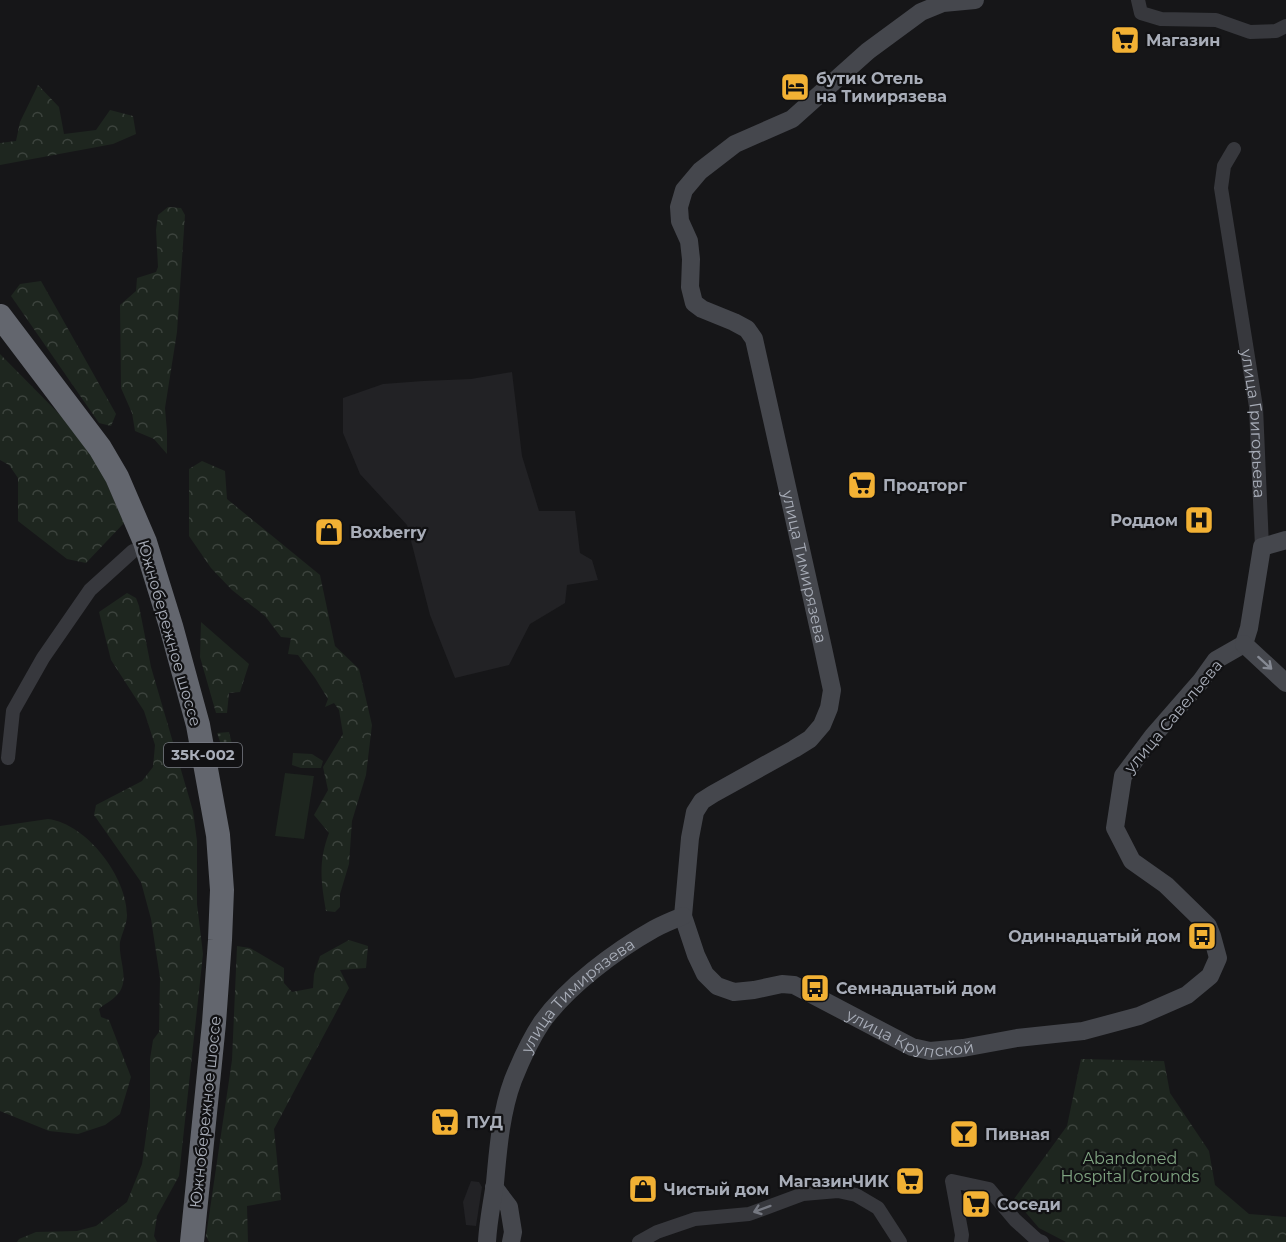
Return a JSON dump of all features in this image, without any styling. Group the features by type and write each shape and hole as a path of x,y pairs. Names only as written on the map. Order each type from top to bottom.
{"highway":[{"name":"Южнобережное шоссе","path":"0,316 100,448 117,477 145,542 198,725 218,835 222,890 214,1023 192,1242"},
{"name":"Южнобережное шоссе","path":"0,339 76,434 105,485 133,551 159,634 189,746 206,842 210,897 203,1019 181,1242"}],"street":[{"name":"улица Тимирязева","path":"487,1242 503,1121 513,1082 525,1051 542,1022 565,995 600,964 656,927 683,916 692,825 695,812 702,801 810,739 822,725 829,708 831,690 824,648 754,339 747,329 693,303 690,286 691,259 688,241 680,221 679,207 684,190 700,171 735,144 792,119 868,51 921,12 943,3 975,0"},
{"path":"1138,0 1141,13 1161,19 1216,20 1250,32 1276,31 1286,26"},
{"name":"улица Григорьева","path":"1234,149 1224,166 1221,188 1256,407 1262,547 1249,628 1244,644"},
{"path":"1262,547 1286,540"},
{"path":"8,758 13,711 43,658 90,590 133,551"},
{"path":"1244,644 1286,683"},
{"name":"улица Савельева","path":"1187,995 1210,976 1218,958 1212,936 1208,926 1166,885 1132,861 1115,828 1123,776 1216,660 1244,644"},
{"name":"улица Крупской","path":"683,916 705,974 717,986 734,992 782,984 794,985 912,1047 930,1051 1083,1031 1139,1016 1187,995"},
{"path":"960,1242 962,1235 952,1181 989,1189 1015,1220 1042,1242"},
{"path":"494,1187 509,1208 513,1232 511,1242"},
{"path":"639,1242 657,1232 694,1219 749,1214 803,1194 838,1191 856,1196 878,1208 900,1242"}],"shaded area":[{"path":"512,372 522,456 539,511 575,511 580,553 592,560 598,580 567,585 565,603 530,624 509,665 455,678 430,615 407,525 360,474 343,433 343,398 383,384 471,379"},
{"path":"471,1181 479,1182 482,1187 476,1226 466,1225 463,1202"}],"green space":[{"path":"38,85 59,107 64,134 96,130 110,110 133,116 136,134 113,144 0,165 0,143 16,141 20,122"},
{"path":"168,207 181,208 185,215 177,332 165,408 167,454 154,439 135,431 132,413 121,388 120,305 136,291 137,278 156,272 158,267 156,230 158,215"},
{"path":"41,281 116,414 111,426 99,423 11,296 20,284"},
{"path":"0,354 76,431 97,461 124,523 86,563 67,559 18,521 18,478 9,465 0,460"},
{"path":"202,461 225,471 227,499 320,575 335,646 359,669 372,725 366,775 352,821 349,864 340,894 340,907 335,912 326,911 322,881 323,853 329,833 314,815 328,790 323,767 343,734 339,710 334,703 325,707 328,699 315,678 298,655 288,654 291,638 281,637 265,616 232,590 211,568 189,536 189,469"},
{"path":"127,593 136,598 139,606 151,667 193,811 197,841 197,904 203,954 179,1176 157,1216 154,1236 157,1242 17,1242 36,1232 77,1231 96,1226 127,1202 142,1164 150,1107 150,1059 153,1040 159,1032 160,978 151,919 141,882 94,815 96,805 142,781 153,767 155,745 144,711 111,660 99,612"},
{"path":"201,622 249,664 240,692 229,693 227,713 216,713 200,657"},
{"path":"229,732 232,744 225,756 217,733"},
{"path":"293,753 312,754 323,761 321,768 301,768 292,765"},
{"path":"285,773 314,776 304,839 275,836"},
{"path":"48,819 63,823 77,831 102,855 120,885 127,915 120,942 123,983 117,995 99,1009 101,1017 109,1020 131,1077 120,1114 105,1125 78,1134 49,1131 0,1111 0,826"},
{"path":"349,940 368,946 366,968 340,970 349,988 274,1129 281,1200 247,1206 248,1242 209,1242 206,1236 232,1060 237,946 250,948 284,968 284,983 292,992 313,988 314,974 320,956"},
{"name":"Abandoned Hospital Grounds","path":"1081,1059 1164,1061 1170,1093 1209,1151 1215,1185 1249,1214 1286,1217 1286,1242 1066,1242 1039,1228 1014,1199 1067,1126"}],"place":[{"name":"Магазин","path":"1125,40"},
{"name":"бутик Отель на Тимирязева","path":"795,87"},
{"name":"Продторг","path":"862,485"},
{"name":"Роддом","path":"1199,520"},
{"name":"Boxberry","path":"329,532"},
{"name":"Одиннадцатый дом","path":"1202,936"},
{"name":"Семнадцатый дом","path":"815,988"},
{"name":"ПУД","path":"445,1122"},
{"name":"Пивная","path":"964,1134"},
{"name":"МагазинЧИК","path":"910,1181"},
{"name":"Чистый дом","path":"643,1189"},
{"name":"Соседи","path":"976,1204"}]}
